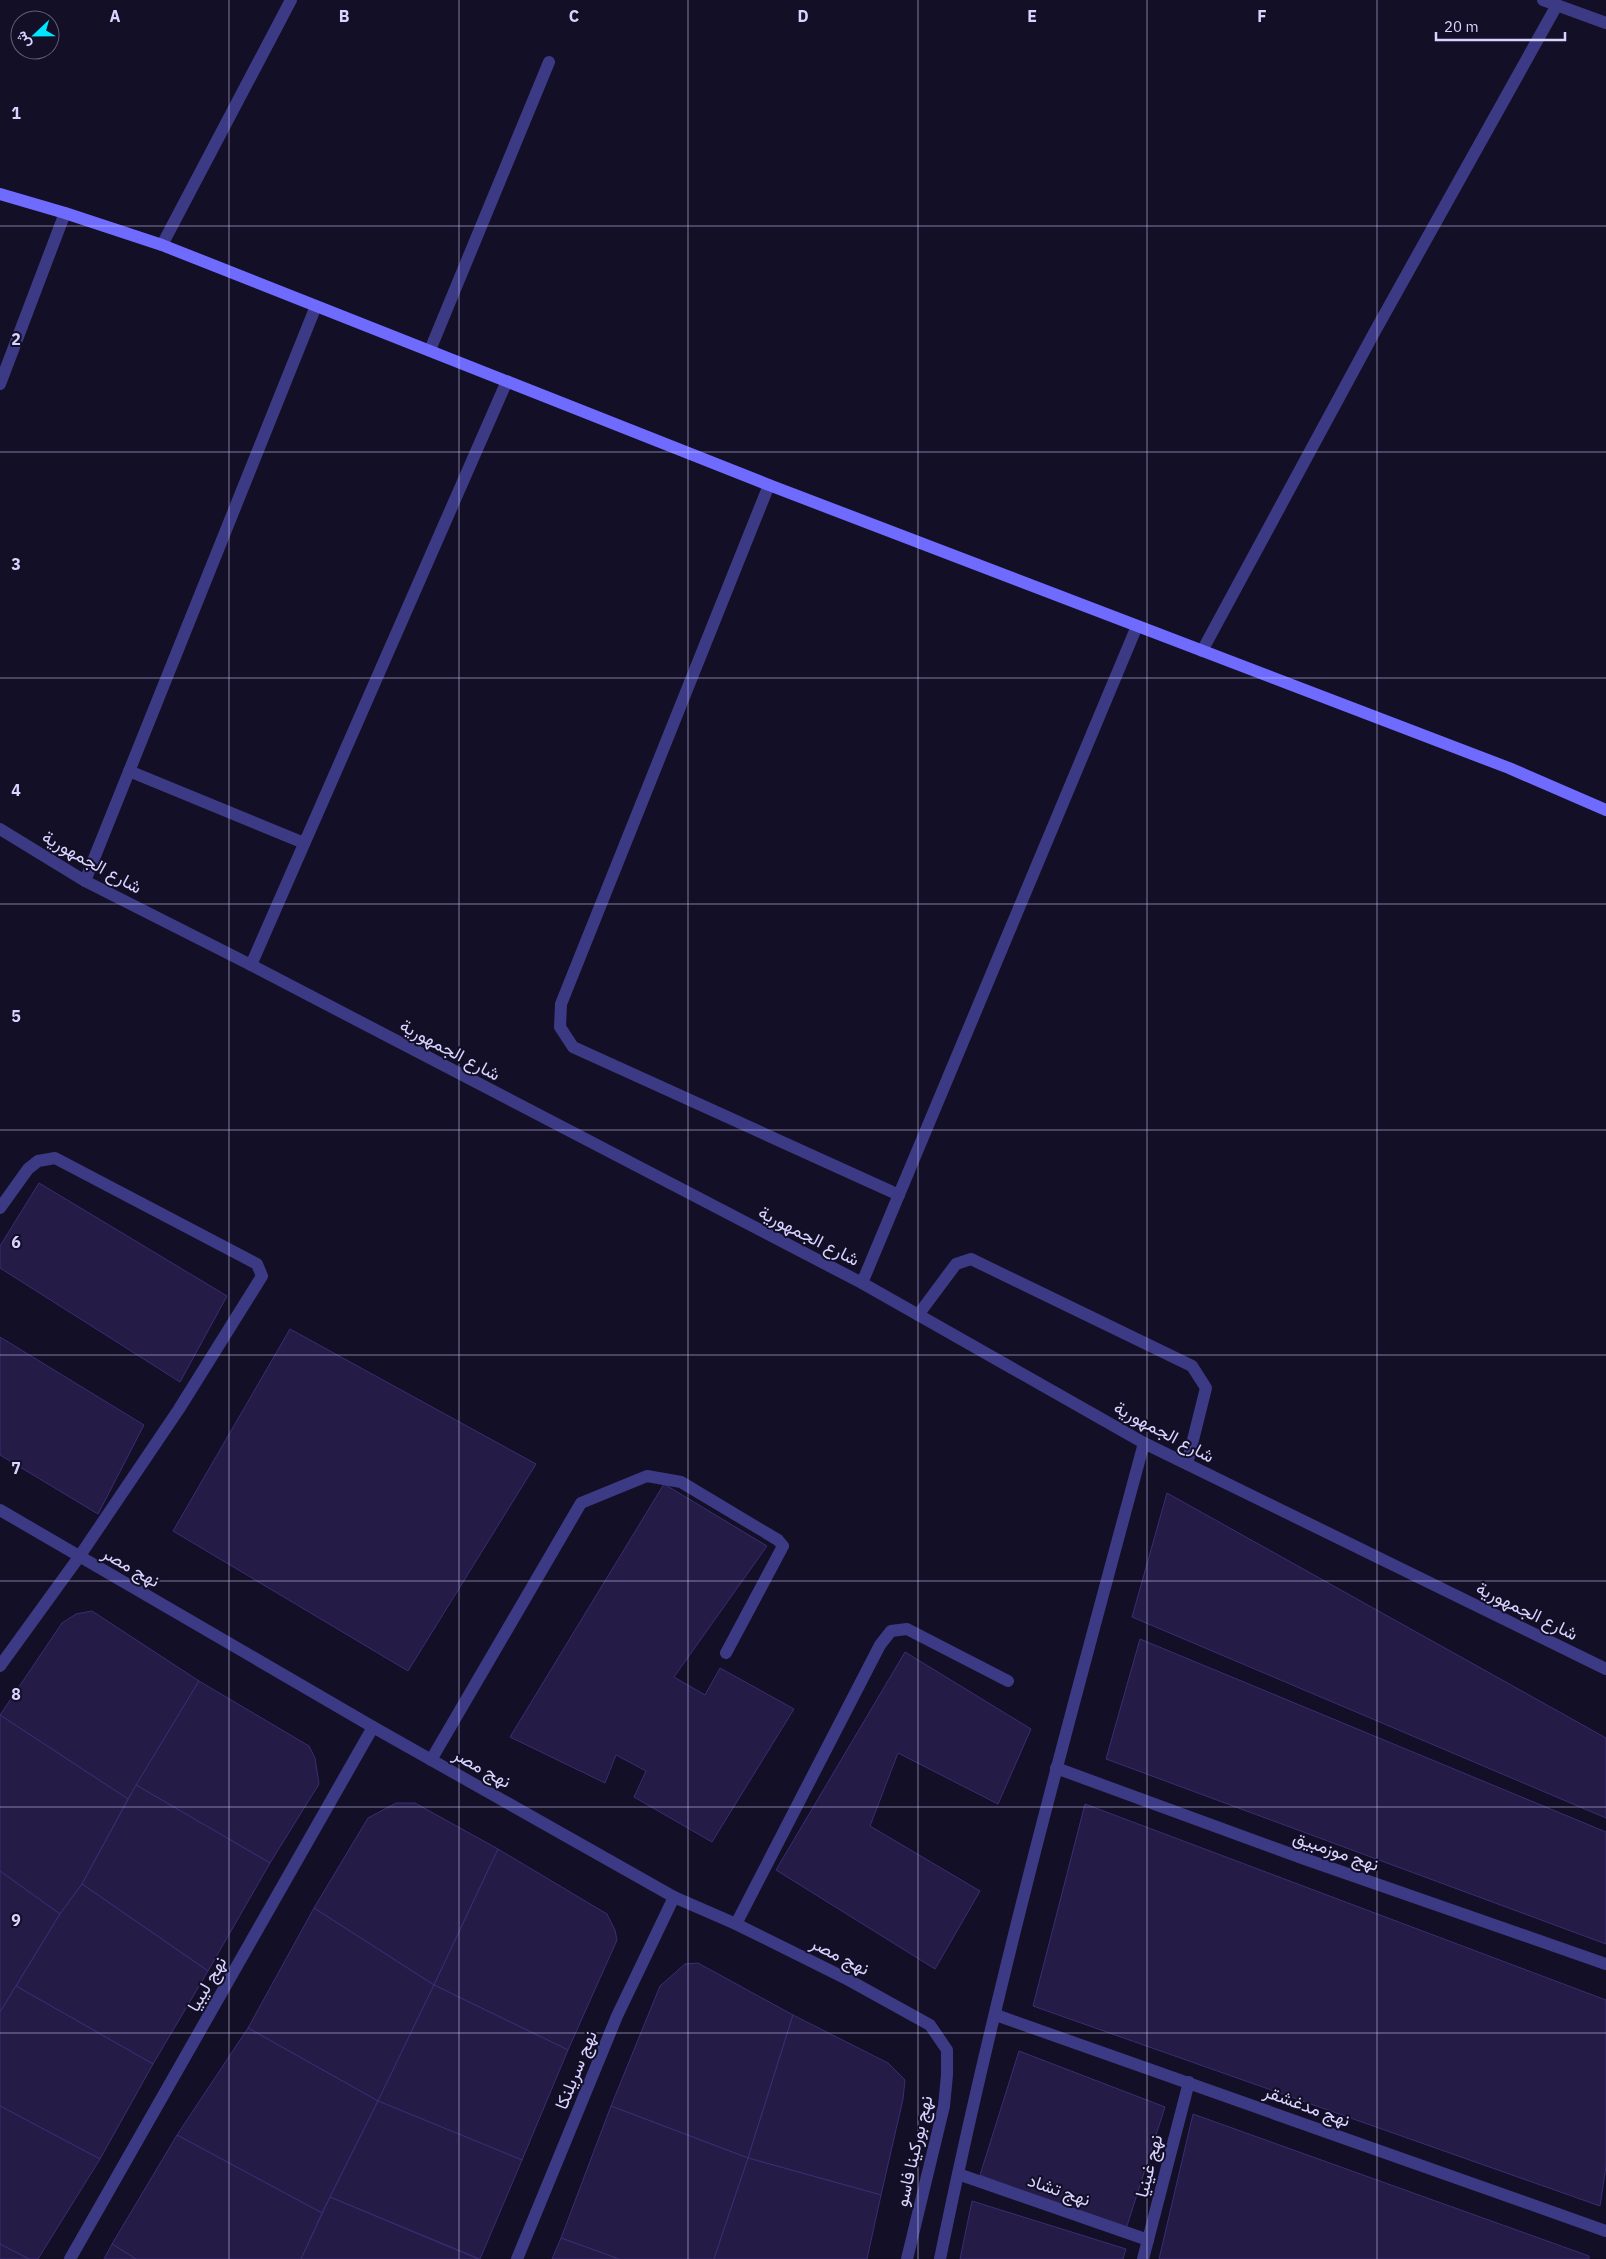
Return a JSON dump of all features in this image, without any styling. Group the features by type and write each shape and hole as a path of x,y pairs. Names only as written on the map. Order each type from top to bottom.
{"street":[{"path":"162,245 291,0"},
{"path":"1543,0 1606,23"},
{"path":"1202,652 1374,333 1557,5"},
{"path":"430,350 549,62"},
{"path":"0,194 65,212 162,245 769,485 1509,768 1606,810"},
{"path":"0,384 65,212"},
{"path":"85,881 316,306"},
{"path":"251,965 506,381"},
{"path":"769,485 561,1004 560,1027 573,1047 899,1195"},
{"path":"862,1283 1137,626"},
{"path":"129,771 304,843"},
{"name":"شارع الجمهورية","path":"0,829 85,881 251,965 862,1283 1144,1443 1606,1669"},
{"path":"0,1208 28,1169 38,1161 55,1158 257,1264 262,1276 179,1409 79,1557 0,1666"},
{"path":"918,1315 956,1264 971,1259 1192,1366 1206,1388 1187,1464"},
{"path":"940,2259 958,2174 1056,1768 1144,1443"},
{"path":"431,1760 581,1503 647,1476 681,1482 778,1540 783,1546 726,1653"},
{"name":"نهج مصر","path":"0,1510 373,1727 674,1897 736,1924 907,2010 930,2025 947,2050"},
{"path":"736,1924 876,1653 890,1630 907,1629 1008,1681"},
{"name":"نهج ليبيا","path":"70,2259 373,1727"},
{"name":"نهج موزمبيق","path":"1056,1768 1302,1858 1606,1964"},
{"name":"نهج سريلنكا","path":"517,2259 617,2016 674,1897"},
{"name":"نهج مدغشقر","path":"996,2015 1606,2231"},
{"name":"نهج بوركينا فاسو","path":"907,2259 944,2106 947,2050"},
{"name":"نهج غينيا","path":"1143,2259 1189,2082"},
{"name":"نهج تشاد","path":"958,2174 1148,2240"}],"building":[{"path":"39,1183 227,1296 180,1382 0,1268 0,1246"},
{"path":"290,1329 536,1464 408,1671 173,1531"},
{"path":"0,1337 144,1425 98,1514 0,1455"},
{"path":"664,1484 767,1546 674,1677 705,1695 720,1668 794,1709 712,1842 634,1797 646,1771 616,1755 605,1783 510,1737"},
{"path":"1167,1493 1606,1738 1606,1818 1132,1617"},
{"path":"92,1611 199,1681 128,1799 0,1715 62,1623 76,1614"},
{"path":"1140,1639 1606,1832 1606,1944 1106,1759"},
{"path":"905,1652 1031,1729 998,1804 898,1753 870,1826 980,1891 935,1969 776,1870"},
{"path":"199,1681 309,1746 315,1758 319,1784 270,1863 136,1785"},
{"path":"0,1715 128,1799 82,1884 60,1914 0,1871"},
{"path":"136,1785 270,1863 208,1971 82,1884"},
{"path":"396,1803 415,1803 498,1849 434,1985 314,1908 368,1818"},
{"path":"1085,1804 1606,2000 1606,2166 1600,2206 1033,2006"},
{"path":"498,1849 607,1914 615,1930 617,1940 568,2050 434,1985"},
{"path":"0,1871 60,1914 0,2012"},
{"path":"82,1884 208,1971 153,2064 16,1986 60,1914"},
{"path":"314,1908 434,1985 378,2101 248,2028"},
{"path":"698,1963 793,2015 748,2158 611,2106 660,1986 685,1964"},
{"path":"434,1985 568,2050 522,2160 378,2101"},
{"path":"16,1986 153,2064 100,2159 0,2106 0,2012"},
{"path":"793,2015 888,2063 905,2080 903,2099 881,2195 748,2158"},
{"path":"248,2028 378,2101 322,2213 177,2135"},
{"path":"1019,2051 1165,2107 1126,2229 980,2175"},
{"path":"378,2101 522,2160 480,2259 330,2197"},
{"path":"0,2106 100,2159 38,2259 29,2259 0,2244"},
{"path":"611,2106 748,2158 714,2259 619,2259 561,2238"},
{"path":"1193,2114 1589,2256 1589,2259 1159,2259"},
{"path":"177,2135 322,2213 301,2259 136,2259 112,2244"},
{"path":"748,2158 881,2195 867,2259 714,2259"},
{"path":"330,2197 478,2259 301,2259"},
{"path":"972,2201 1126,2249 1123,2259 960,2259"},
{"path":"561,2238 619,2259 552,2259"},
{"path":"0,2244 29,2259 0,2259"},
{"path":"112,2244 136,2259 104,2259"}]}
